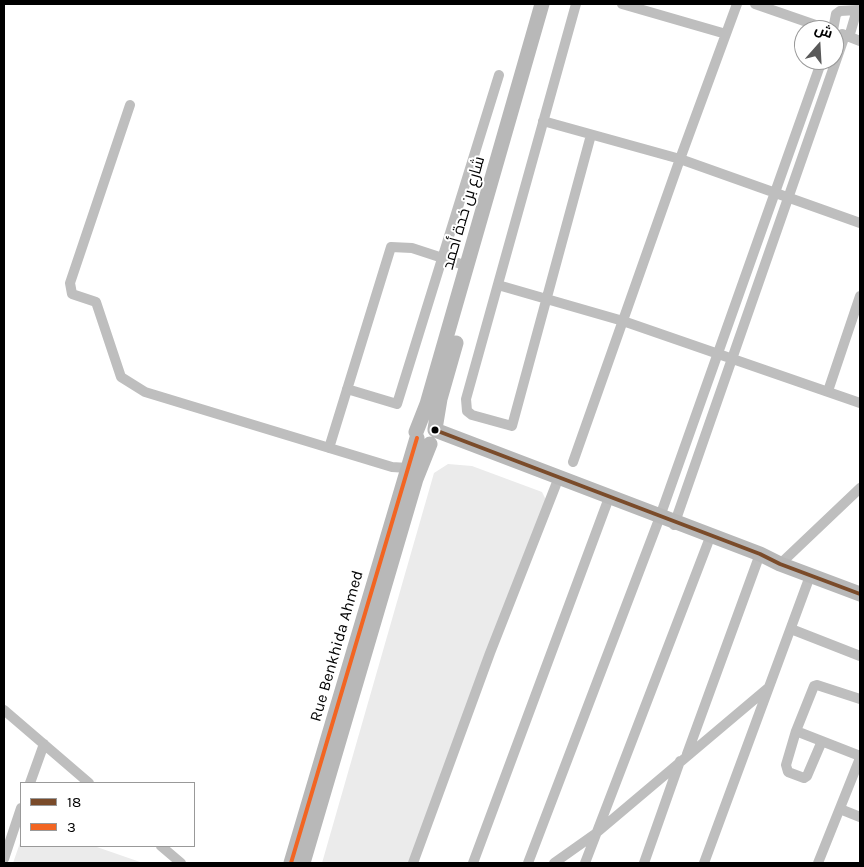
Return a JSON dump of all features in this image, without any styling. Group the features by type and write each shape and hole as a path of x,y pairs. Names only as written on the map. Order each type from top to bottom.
{"main road":[{"name":"شارع بن خدة أحمد","path":"428,436 427,404 542,4"},
{"path":"303,863 442,390 552,4"},
{"path":"428,436 659,519"},
{"name":"Rue Benkhida Ahmed","path":"291,863 408,468 428,436"},
{"path":"557,481 607,503 674,524 704,537 860,594"}],"street":[{"path":"576,4 466,399 467,411 472,415 512,426 591,135"},
{"path":"622,4 726,34"},
{"path":"573,462 737,4"},
{"path":"755,4 801,20"},
{"path":"674,524 788,198 847,36 859,10 840,11 836,14 835,20"},
{"path":"844,35 860,41"},
{"path":"528,863 659,519 818,70"},
{"path":"347,389 397,404 499,76"},
{"path":"130,105 70,283 72,294 96,302 121,377 145,392 392,467 408,468"},
{"path":"543,121 680,159 860,223"},
{"path":"329,448 391,247 412,248 467,266"},
{"path":"498,285 623,321 860,403"},
{"path":"828,391 860,296"},
{"path":"413,863 490,654 557,481"},
{"path":"780,564 860,488"},
{"path":"473,863 607,503"},
{"path":"585,863 629,751 704,537"},
{"path":"644,863 759,556"},
{"path":"704,863 810,576"},
{"path":"791,629 860,656"},
{"path":"822,741 807,776 804,778 788,772 786,765 796,731 814,686 818,685 860,699"},
{"path":"554,863 595,834 769,687"},
{"path":"4,710 88,782"},
{"path":"796,731 860,757 818,863"},
{"path":"30,782 44,744"},
{"path":"840,810 860,817"},
{"path":"4,859 20,811"},
{"path":"162,847 181,863"}],"shaded area":[{"path":"448,464 472,466 542,492 546,500 411,863 322,863 434,473"},
{"path":"20,843 20,847 97,847 143,863 13,863"}],"transit line":[{"name":"18","path":"435,430 860,594"},
{"name":"3","path":"291,863 417,438"}]}
